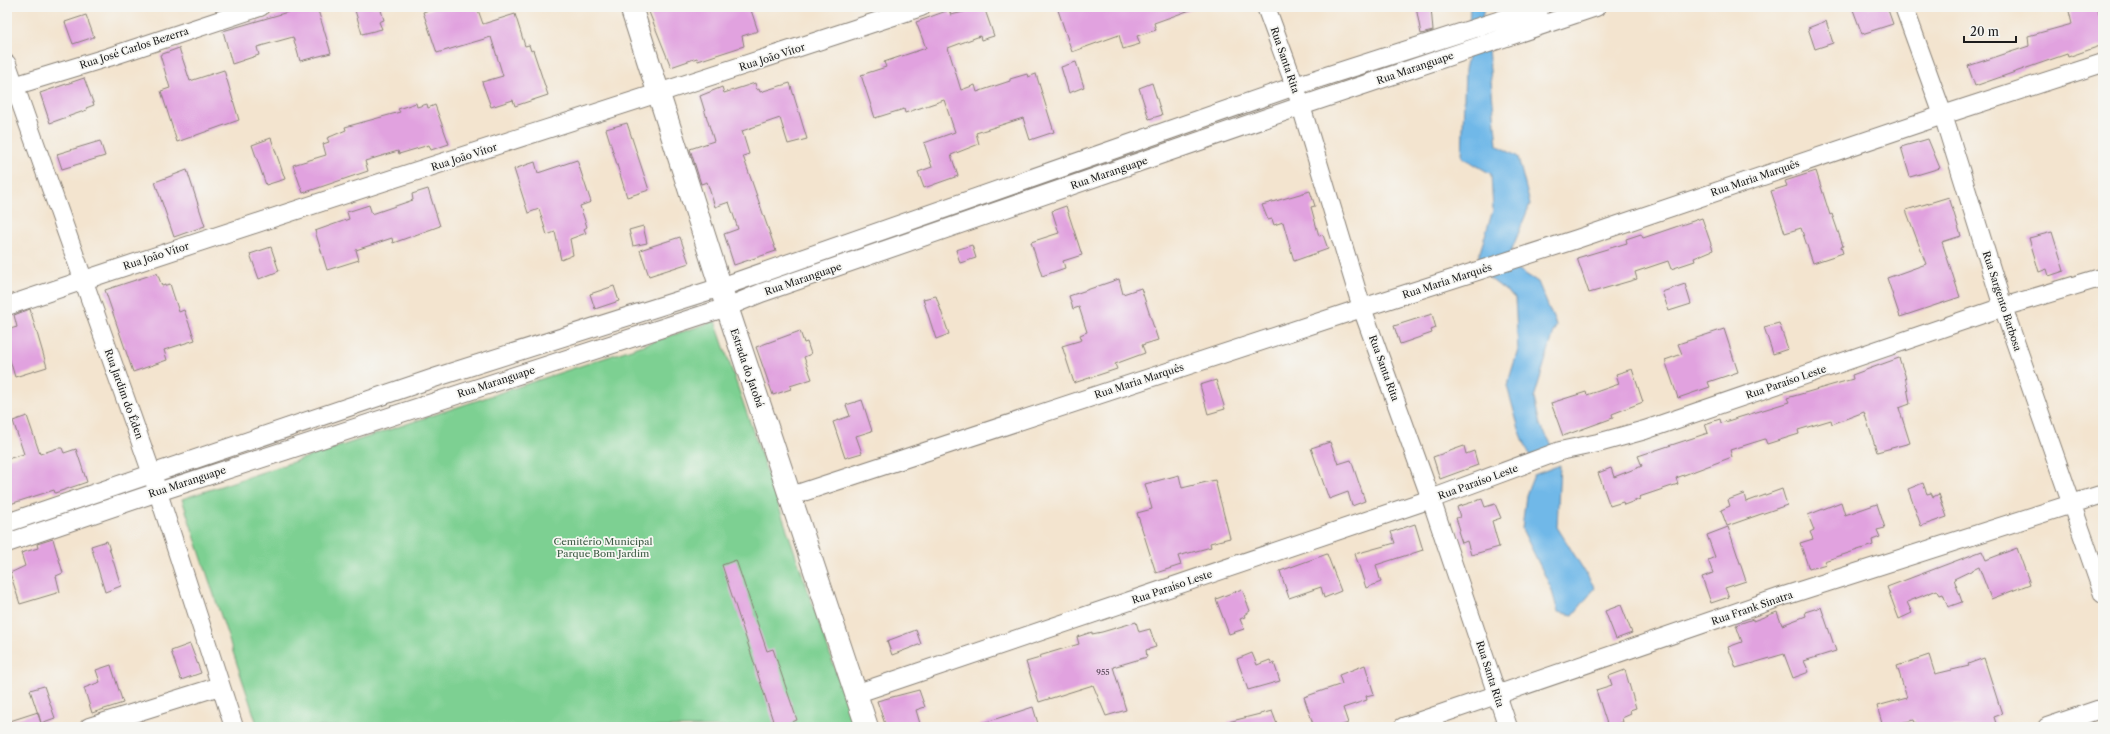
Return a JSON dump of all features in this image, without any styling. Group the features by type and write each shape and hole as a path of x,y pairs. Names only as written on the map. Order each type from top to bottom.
{"street":[{"name":"Rua José Carlos Bezerra","path":"10,86 109,57 260,7"},
{"name":"Estrada do Jatobá","path":"631,7 724,297 867,727"},
{"name":"Rua João Vítor","path":"7,306 83,280 660,94 921,7"},
{"name":"Rua Santa Rita","path":"1266,7 1295,86 1362,308 1431,499 1508,727"},
{"name":"Rua Maranguape","path":"7,543 724,297 1295,86 1498,14 1541,7"},
{"name":"Rua Maranguape","path":"7,523 437,377 724,297 761,293 1301,106 1596,7"},
{"name":"Rua Sargento Barbosa","path":"1904,7 1943,115 2003,307 2073,504 2103,594"},
{"name":"Rua Maria Marquês","path":"791,496 1362,308 1576,240 1943,115 2103,63"},
{"name":"Rua Jardim do Éden","path":"7,64 10,86 83,280 152,474 234,727"},
{"name":"Rua Paraíso Leste","path":"855,694 1431,499 1560,452 1645,430 2003,307 2103,277"},
{"name":"Rua Frank Sinatra","path":"1403,727 1781,597 2103,494"},
{"path":"89,727 220,686"},
{"path":"2046,727 2103,708"}],"green space":[{"name":"Cemitério Municipal Parque Bom Jardim","path":"715,321 855,727 258,727 182,499"}],"water":[{"path":"1470,7 1484,7 1482,19 1469,27"},
{"path":"1488,49 1497,145 1518,157 1530,204 1510,254 1480,264 1479,255 1493,210 1491,174 1462,157 1465,70 1468,56"},
{"path":"1516,268 1538,282 1556,325 1534,398 1540,425 1555,450 1531,459 1519,429 1507,386 1518,350 1515,298 1488,277"},
{"path":"1560,465 1557,527 1595,588 1573,615 1558,612 1551,588 1522,529 1526,495 1534,475"}],"building":[{"path":"305,7 317,7 331,53 300,61 293,37 257,47 259,55 232,64 223,31"},
{"path":"354,7 380,7 384,20 379,22 382,29 362,34"},
{"path":"437,7 477,7 483,24 515,14 525,46 529,45 531,51 533,50 548,95 515,106 513,100 491,107 482,82 503,76 491,37 437,53 423,12"},
{"path":"647,7 750,7 758,31 742,36 744,46 698,61 697,58 671,67"},
{"path":"984,7 994,36 981,40 980,36 948,48 961,90 975,85 977,92 1010,81 1010,79 1027,74 1028,77 1036,74 1054,132 1030,140 1023,118 976,133 979,144 951,155 958,176 924,188 918,172 932,167 924,143 955,132 944,100 905,113 904,109 875,118 861,75 886,67 884,62 926,48 916,22 949,10 951,15"},
{"path":"1057,7 1192,7 1193,9 1154,23 1156,30 1137,36 1140,44 1123,49 1119,35 1072,52"},
{"path":"1416,7 1431,7 1433,31 1421,34"},
{"path":"1852,7 1887,7 1893,24 1862,34"},
{"path":"2068,7 2097,7 2103,28 2103,45 2068,57 2067,54 1975,86 1968,66 2029,46 2028,36 2072,24"},
{"path":"86,15 94,37 73,44 65,22"},
{"path":"1826,21 1833,43 1815,49 1808,28"},
{"path":"179,48 190,81 224,70 239,120 177,142 161,91 170,88 160,55"},
{"path":"1076,62 1084,87 1069,93 1061,67"},
{"path":"84,78 94,105 86,108 87,110 50,123 40,93"},
{"path":"755,83 757,90 759,89 760,92 790,83 807,139 788,144 780,118 742,131 749,154 743,156 776,251 734,265 724,234 738,229 729,202 715,207 707,182 701,184 690,149 714,141 700,96 722,87 724,93"},
{"path":"1152,83 1162,115 1149,119 1139,88"},
{"path":"416,103 417,107 427,104 428,108 435,105 449,144 431,150 429,145 399,154 398,151 365,161 368,171 303,193 293,165 326,155 323,144 329,142 327,138 346,130 345,127 400,112 398,109"},
{"path":"627,123 649,190 627,197 606,129"},
{"path":"271,138 285,179 266,185 252,145"},
{"path":"1928,139 1940,168 1910,177 1901,147"},
{"path":"100,141 105,156 62,169 57,154"},
{"path":"577,160 591,202 580,206 587,227 584,229 586,233 570,239 573,255 561,260 555,232 547,235 539,209 528,213 514,169 535,162 538,173"},
{"path":"187,170 205,226 174,237 155,182"},
{"path":"1816,171 1830,215 1832,214 1843,246 1841,247 1843,253 1813,263 1801,228 1785,233 1771,191 1787,186 1785,181"},
{"path":"428,189 440,226 393,243 392,238 356,250 359,260 327,270 315,231 349,219 347,212 369,205 372,214 413,200 412,194"},
{"path":"1310,191 1315,206 1311,207 1319,236 1323,235 1328,249 1294,261 1283,222 1274,225 1272,219 1268,220 1262,205"},
{"path":"1949,197 1961,236 1942,242 1960,297 1900,317 1887,278 1926,264 1906,210"},
{"path":"1066,206 1082,255 1063,261 1065,268 1042,276 1031,242 1059,233 1052,211"},
{"path":"1702,218 1713,250 1694,258 1695,261 1671,269 1668,261 1635,272 1637,279 1589,293 1577,258 1627,243 1626,239 1641,234 1643,238"},
{"path":"643,226 647,243 633,246 629,230"},
{"path":"2052,232 2064,271 2049,276 2047,269 2039,272 2029,238"},
{"path":"680,237 689,263 649,276 640,250"},
{"path":"972,245 976,258 960,263 956,250"},
{"path":"271,247 279,271 259,279 250,254"},
{"path":"157,273 162,286 170,284 179,312 184,310 195,340 164,350 167,360 133,372 105,290"},
{"path":"1119,279 1123,294 1141,288 1158,340 1142,345 1145,353 1115,364 1117,369 1074,383 1062,346 1082,340 1080,335 1087,332 1079,307 1073,309 1069,296"},
{"path":"1685,284 1691,304 1669,311 1662,292"},
{"path":"614,286 619,301 595,309 590,294"},
{"path":"936,296 949,334 936,339 923,299"},
{"path":"30,309 47,367 15,377 7,350 7,330 17,327 14,315"},
{"path":"1432,314 1436,328 1431,330 1432,333 1400,344 1394,326"},
{"path":"1779,323 1788,349 1773,354 1764,327"},
{"path":"1724,329 1738,372 1708,382 1710,387 1678,398 1665,360 1682,354 1678,344"},
{"path":"800,331 804,343 807,342 811,354 804,357 812,379 790,386 791,389 773,395 756,347"},
{"path":"1899,358 1905,375 1910,404 1899,408 1910,443 1877,452 1864,412 1832,424 1831,420 1798,430 1799,434 1767,444 1765,439 1730,450 1732,457 1676,478 1678,484 1639,497 1640,499 1624,505 1623,502 1610,506 1598,473 1611,468 1614,477 1642,466 1638,456 1708,433 1705,424 1720,419 1721,423 1789,402 1787,398 1853,379 1852,375"},
{"path":"1632,369 1643,402 1612,414 1613,418 1563,436 1551,403 1586,392 1587,395 1619,384 1616,374"},
{"path":"1216,380 1225,409 1208,414 1200,385"},
{"path":"862,400 872,431 856,436 862,453 845,458 833,422 850,416 846,405"},
{"path":"27,416 40,454 58,448 62,448 64,453 76,449 87,482 55,493 54,490 7,505 7,459 24,454 13,421"},
{"path":"1330,442 1338,464 1351,460 1365,501 1352,506 1348,492 1329,499 1311,448"},
{"path":"1464,446 1466,454 1474,451 1478,465 1440,479 1433,457"},
{"path":"1179,475 1182,488 1215,480 1230,538 1210,543 1211,547 1178,556 1181,565 1156,573 1137,513 1152,509 1145,484"},
{"path":"1923,483 1927,494 1931,493 1933,497 1939,494 1947,517 1921,526 1908,489"},
{"path":"1782,489 1787,505 1727,526 1721,510 1730,506 1728,500 1744,494 1746,502"},
{"path":"1482,499 1485,507 1495,504 1501,518 1492,521 1499,547 1471,555 1467,541 1462,543 1458,531 1460,530 1456,518 1460,517 1457,507"},
{"path":"1841,502 1845,515 1877,504 1885,528 1877,530 1880,537 1872,540 1873,545 1824,561 1826,564 1809,569 1800,543 1813,539 1810,532 1814,530 1808,515"},
{"path":"1415,524 1423,550 1376,565 1381,582 1366,588 1355,554 1395,543 1391,532"},
{"path":"1728,527 1746,581 1725,588 1729,597 1711,603 1702,577 1713,573 1708,560 1715,557 1707,535"},
{"path":"53,539 63,573 56,576 60,592 20,604 10,573 25,566 21,553 38,548 37,544"},
{"path":"107,541 121,586 105,592 91,546"},
{"path":"2017,548 2030,584 1991,599 1979,567 1954,579 1962,602 1948,607 1943,594 1940,595 1937,590 1907,602 1912,613 1899,619 1887,587 1982,551 1986,560"},
{"path":"1327,554 1341,591 1324,598 1321,587 1289,598 1280,571"},
{"path":"736,560 767,651 773,649 797,720 792,722 794,727 775,727 722,565"},
{"path":"1242,589 1250,611 1244,615 1245,617 1240,619 1244,629 1229,634 1216,599"},
{"path":"1621,605 1632,633 1616,639 1605,611"},
{"path":"1821,607 1836,651 1804,661 1809,672 1793,678 1784,654 1736,668 1728,647 1742,642 1736,625 1753,619 1753,621 1777,612 1782,625 1806,616 1805,612"},
{"path":"1136,622 1139,632 1150,629 1156,647 1146,650 1147,657 1113,667 1126,710 1106,716 1093,685 1039,702 1026,662 1040,658 1039,656 1079,644 1077,637 1092,632 1092,634 1102,632"},
{"path":"916,630 921,644 892,655 887,641"},
{"path":"190,644 201,673 181,680 171,651"},
{"path":"1252,653 1257,665 1270,660 1272,664 1274,663 1280,681 1248,690 1237,659"},
{"path":"1929,655 1935,674 1969,666 1968,664 1984,658 2002,714 1994,717 1997,727 1917,727 1914,720 1883,727 1877,706 1907,698 1897,666"},
{"path":"111,665 123,703 92,713 84,688 100,682 96,670"},
{"path":"1365,665 1374,694 1366,696 1367,700 1343,708 1348,723 1337,727 1314,727 1304,697 1342,684 1339,675"},
{"path":"1625,670 1636,708 1630,710 1631,714 1622,718 1623,722 1608,727 1596,690 1612,685 1609,676"},
{"path":"44,686 55,718 41,723 30,690"},
{"path":"919,690 925,707 916,710 921,727 886,727 877,701"},
{"path":"1033,707 1039,727 981,727 980,724"},
{"path":"1272,711 1278,727 1229,727 1228,722"},
{"path":"38,712 42,727 7,727 7,722"}]}
